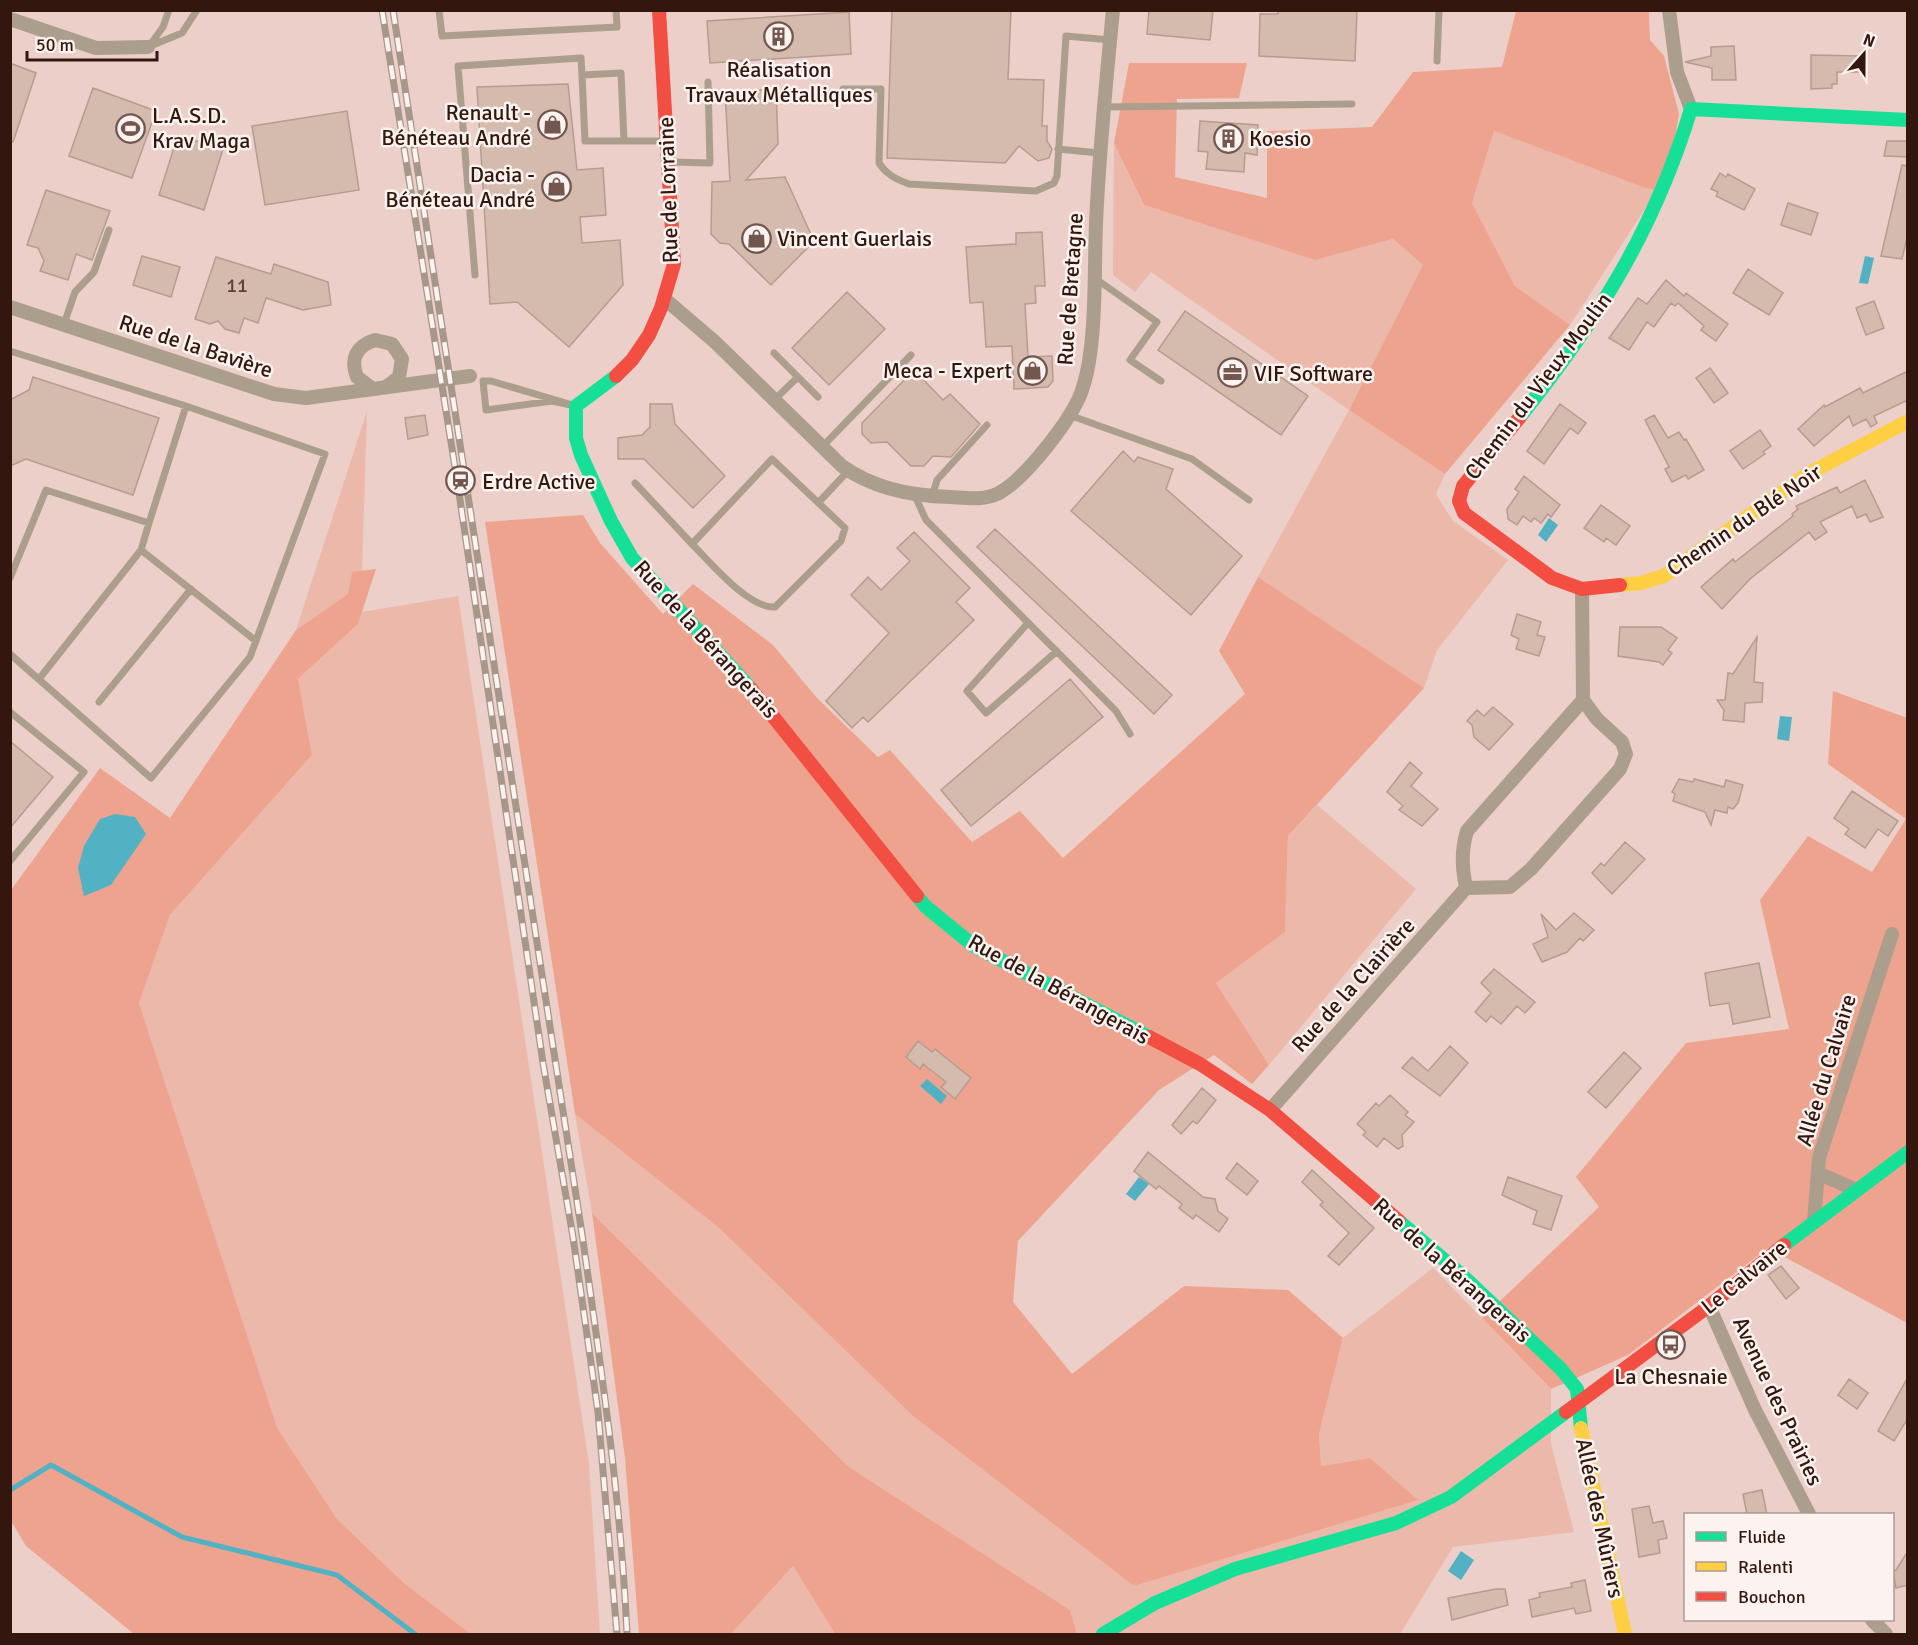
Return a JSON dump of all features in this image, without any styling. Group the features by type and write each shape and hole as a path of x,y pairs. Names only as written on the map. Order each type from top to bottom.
{"street":[{"name":"Rue de Lorraine","path":"576,406 620,373 646,342 666,300 674,264 659,10"},
{"name":"Rue de Bretagne","path":"666,300 715,342 848,471 876,485 914,494 983,499 1000,493 1016,481 1052,440 1069,415 1083,388 1092,334 1099,153 1113,10"},
{"path":"1669,10 1677,72 1691,109 1908,120"},
{"path":"10,18 96,48 148,46"},
{"name":"Chemin du Vieux Moulin","path":"1459,501 1463,486 1581,337 1621,276 1660,200 1682,146 1691,109"},
{"name":"Rue de la Bavière","path":"10,306 274,394 306,398 470,378"},
{"name":"Rue de la Bérangerais","path":"576,406 576,438 581,455 611,521 632,558 772,712 925,906 974,946 1200,1064 1270,1110 1463,1276 1561,1369 1577,1389 1580,1401"},
{"name":"Chemin du Blé Noir","path":"1459,501 1464,513 1552,578 1582,589 1641,584 1664,576 1717,536 1806,475 1908,421"},
{"path":"1582,589 1583,700 1597,719 1622,742 1626,754 1620,769 1531,869 1510,887 1467,888 1462,868 1462,848 1467,831 1583,700"},
{"name":"Rue de la Clairière","path":"1270,1110 1467,888"},
{"name":"Allée du Calvaire","path":"1814,1222 1819,1158 1892,934"},
{"name":"Le Calvaire","path":"1103,1635 1155,1603 1235,1569 1413,1515 1450,1497 1709,1306 1814,1222 1908,1152"},
{"path":"1818,1173 1856,1190"},
{"name":"Avenue des Prairies","path":"1709,1306 1755,1410 1808,1513"},
{"name":"Allée des Mûriers","path":"1580,1401 1578,1413 1625,1635"},
{"path":"1873,1621 1886,1635"}],"lane":[{"path":"148,46 163,27 169,10"},
{"path":"148,46 182,33 197,10"},
{"path":"439,10 442,36 617,27 616,10"},
{"path":"1437,61 1439,10"},
{"path":"843,89 881,89 879,163 885,173 909,184 1036,191 1054,183 1059,149 1066,36 1110,40"},
{"path":"475,275 458,66 581,58 585,141 668,141"},
{"path":"582,75 621,73 624,141"},
{"path":"669,162 710,163 708,82"},
{"path":"1103,107 1353,104"},
{"path":"1059,149 1099,153"},
{"path":"64,324 75,291 94,272 109,230"},
{"path":"1094,278 1157,322 1130,360 1161,381"},
{"path":"10,351 186,406 326,454 250,657 151,778 10,654"},
{"path":"774,353 818,397"},
{"path":"822,447 911,355"},
{"path":"774,400 798,377"},
{"path":"470,378 553,397 576,406"},
{"path":"470,378 486,410 552,401 576,406"},
{"path":"39,679 141,550 186,406"},
{"path":"1069,415 1192,459 1249,500"},
{"path":"932,496 937,480 987,425"},
{"path":"634,483 692,544 740,590 765,607 775,607 841,541 845,528 772,459 692,544"},
{"path":"818,503 848,471"},
{"path":"10,578 46,490 149,523"},
{"path":"914,494 926,520 1116,711 1130,734"},
{"path":"141,550 256,640"},
{"path":"99,702 191,589"},
{"path":"1028,623 967,691 986,713 1057,651"},
{"path":"10,712 84,772 13,862 10,861"}],"shaded area":[{"path":"1516,11 1649,11 1650,40 1664,56 1679,114 1673,148 1657,190 1645,188 1494,131 1472,203 1515,286 1570,325 1445,474 1349,410 1423,265 1393,239 1315,260 1144,205 1114,143 1129,63 1247,63 1239,98 1177,99 1175,177 1267,198 1267,131 1372,127 1413,72 1502,67"},
{"path":"1494,131 1645,188 1657,190 1570,325 1515,286 1472,203"},
{"path":"1114,143 1144,205 1315,260 1393,239 1423,265 1349,410 1151,272 1135,292 1113,275"},
{"path":"1349,410 1445,474 1436,494 1453,521 1508,560 1437,650 1424,688 1258,577"},
{"path":"367,411 362,571 352,573 348,594 296,630"},
{"path":"583,515 600,543 663,614 693,584 773,645 817,698 878,757 890,750 972,842 1020,811 1063,858 1245,694 1219,651 1258,577 1424,688 1288,836 1285,932 1216,983 1269,1065 1252,1084 1214,1055 1159,1090 1018,1241 1013,1302 1072,1374 1184,1286 1288,1290 1343,1338 1319,1434 1321,1466 1370,1458 1418,1500 1134,1586 913,1416 719,1228 575,1114 485,522"},
{"path":"376,569 358,624 298,679 312,755 170,915 139,1003 277,1428 337,1519 405,1584 471,1634 134,1634 26,1546 11,1521 11,890 100,768 170,818 296,630 348,594 352,572"},
{"path":"458,596 589,1464 600,1634 471,1634 405,1584 337,1519 276,1428 139,1003 170,915 312,755 298,679 358,624 362,612"},
{"path":"1833,691 1907,718 1907,1323 1768,1248 1628,1355 1551,1389 1482,1318 1599,1207 1576,1177 1686,1043 1789,1029 1760,900 1808,836 1872,872 1906,819 1828,764"},
{"path":"1317,805 1416,889 1269,1065 1216,983 1285,932 1288,836"},
{"path":"575,1114 719,1228 913,1416 1134,1586 1417,1500 1370,1458 1321,1466 1319,1434 1343,1338 1433,1268 1551,1389 1551,1444 1574,1532 1453,1547 1400,1634 1077,1634 1070,1610 849,1467 592,1213"},
{"path":"592,1213 849,1467 1070,1610 1077,1634 835,1634 793,1566 731,1634 639,1634 625,1458"},
{"path":"793,1566 835,1634 731,1634"}],"water":[{"path":"1865,256 1874,258 1868,284 1859,283"},
{"path":"1549,518 1558,525 1546,542 1538,535"},
{"path":"1780,716 1792,717 1789,741 1777,739"},
{"path":"115,814 135,817 146,834 111,885 84,896 78,868 84,846 100,819"},
{"path":"927,1079 947,1096 941,1104 920,1086"},
{"path":"1139,1177 1149,1184 1135,1201 1126,1194"},
{"path":"1461,1551 1474,1560 1461,1580 1448,1571"}],"building":[{"path":"892,10 1011,10 1008,79 1044,80 1042,126 1047,126 1047,141 1052,149 1049,158 1038,161 1019,146 1005,163 887,158"},
{"path":"1149,10 1213,10 1210,40 1147,34"},
{"path":"1278,10 1357,10 1355,61 1259,56 1260,14 1278,14"},
{"name":"Réalisation Travaux Métalliques","path":"849,12 851,54 710,63 707,21"},
{"path":"1734,46 1736,80 1712,80 1712,68 1685,62 1711,56 1711,47"},
{"path":"1811,55 1861,56 1860,72 1837,72 1837,84 1832,84 1832,88 1811,89"},
{"path":"10,63 36,73 13,142 10,141"},
{"path":"568,84 577,170 603,168 606,215 580,217 582,243 620,240 623,285 569,347 517,302 490,304 477,87"},
{"path":"93,88 156,111 132,178 69,156"},
{"path":"776,89 778,144 746,180 785,177 814,241 771,285 729,244 720,243 711,234 712,182 730,181 725,92"},
{"path":"347,111 359,190 265,205 252,126"},
{"name":"Koesio","path":"1200,121 1258,125 1257,155 1245,153 1244,172 1206,169 1208,152 1198,151"},
{"path":"178,135 223,149 204,210 159,195"},
{"path":"1887,141 1908,141 1908,157 1884,156"},
{"path":"1902,165 1908,166 1908,233 1902,259 1881,256"},
{"path":"1720,173 1726,177 1728,174 1755,189 1744,210 1716,196 1718,192 1711,189"},
{"path":"46,190 110,211 92,260 76,254 68,280 40,271 44,261 38,248 27,245"},
{"path":"1788,203 1818,213 1811,235 1781,225"},
{"path":"1042,232 1045,286 1035,286 1036,303 1025,304 1028,357 1052,356 1053,381 1048,387 1014,389 1012,346 986,347 983,302 970,303 966,247 1016,244 1016,233"},
{"path":"142,256 180,267 171,297 133,285"},
{"path":"216,257 271,274 274,264 328,282 331,305 303,310 266,298 258,323 244,318 239,333 225,329 218,321 210,324 195,319"},
{"path":"1748,269 1783,293 1769,315 1733,293"},
{"path":"1666,280 1684,296 1686,293 1728,324 1716,341 1701,330 1704,326 1678,303 1675,306 1671,303 1654,327 1647,322 1629,350 1609,338 1638,298 1647,304"},
{"path":"847,292 885,329 829,385 792,348"},
{"path":"1874,301 1884,328 1866,335 1856,308"},
{"name":"VIF Software","path":"1185,311 1308,396 1281,435 1158,350"},
{"path":"1710,368 1728,393 1714,403 1696,378"},
{"path":"914,370 943,400 950,394 980,424 951,457 933,456 924,466 911,466 887,442 871,443 862,434 862,423"},
{"path":"1908,371 1908,400 1874,416 1877,423 1871,427 1866,419 1853,426 1849,416 1814,446 1798,429 1824,405 1825,407 1860,388 1863,393"},
{"path":"33,377 159,418 133,495 26,459 10,466 10,400 29,390"},
{"path":"650,404 672,404 675,424 725,476 693,508 644,459 618,459 618,438 642,435 650,427"},
{"path":"1560,404 1586,423 1578,434 1570,428 1544,464 1527,451"},
{"path":"425,415 428,435 408,439 405,418"},
{"path":"1654,415 1668,438 1679,432 1684,440 1686,439 1704,470 1688,479 1686,475 1672,482 1665,469 1669,467 1645,420"},
{"path":"1760,430 1771,446 1763,452 1765,454 1743,469 1730,451"},
{"path":"1123,451 1134,462 1138,457 1173,469 1166,489 1242,556 1191,615 1071,511"},
{"path":"1524,476 1560,505 1551,517 1548,514 1541,523 1534,518 1531,522 1523,516 1517,525 1508,519 1507,509 1519,492 1515,489"},
{"path":"1865,480 1883,517 1870,522 1866,514 1857,518 1852,506 1820,522 1827,532 1815,540 1809,532 1750,579 1722,609 1701,587 1733,559 1735,562 1793,516 1792,514 1798,509 1796,506 1837,487 1840,493"},
{"path":"1601,505 1630,526 1616,545 1606,538 1604,542 1584,528"},
{"path":"995,529 1172,695 1154,714 977,547"},
{"path":"914,532 970,588 956,602 974,620 868,722 863,717 852,728 826,701 889,633 851,595 868,577 881,590 910,561 897,548"},
{"path":"1517,614 1541,622 1537,635 1545,637 1539,656 1516,649 1519,639 1511,635"},
{"path":"1620,627 1661,627 1677,638 1668,650 1672,653 1663,665 1659,662 1618,656"},
{"path":"1757,637 1754,682 1763,683 1762,702 1745,703 1744,722 1723,720 1724,710 1717,700 1725,700 1728,673 1733,674"},
{"path":"1070,679 1103,717 971,826 941,790"},
{"path":"1493,707 1513,724 1489,750 1474,737 1472,725 1467,721 1477,710 1484,716"},
{"path":"10,741 53,777 10,828"},
{"path":"1410,762 1422,773 1411,786 1438,809 1422,826 1399,810 1403,806 1387,792"},
{"path":"1679,779 1693,782 1694,779 1724,787 1726,780 1743,785 1738,803 1733,809 1728,807 1727,813 1715,810 1711,825 1705,812 1673,801 1675,794 1672,792"},
{"path":"1852,791 1898,821 1888,836 1878,829 1865,848 1845,834 1849,829 1834,818"},
{"path":"1625,842 1645,859 1612,894 1592,873 1601,863 1604,866"},
{"path":"1574,913 1594,930 1583,941 1580,938 1567,952 1542,962 1533,944 1548,937 1541,914 1556,930"},
{"path":"1759,963 1770,1017 1733,1024 1729,1003 1710,1006 1705,973"},
{"path":"1494,969 1535,1002 1525,1013 1517,1006 1501,1024 1491,1016 1486,1022 1475,1012 1491,993 1481,983"},
{"path":"918,1041 932,1052 935,1049 971,1078 955,1099 941,1087 946,1082 923,1064 920,1069 906,1057"},
{"path":"1450,1046 1468,1063 1440,1096 1402,1068 1412,1057 1428,1071"},
{"path":"1624,1052 1641,1068 1606,1108 1588,1092"},
{"path":"1202,1088 1216,1100 1197,1124 1193,1121 1181,1134 1172,1125"},
{"path":"1390,1095 1408,1112 1405,1115 1414,1122 1402,1135 1403,1146 1398,1149 1384,1138 1377,1147 1363,1135 1366,1132 1357,1124 1376,1103 1379,1106"},
{"path":"1148,1152 1203,1197 1215,1199 1218,1211 1228,1219 1219,1232 1196,1215 1193,1219 1179,1208 1182,1204 1159,1186 1156,1189 1134,1171"},
{"path":"1237,1163 1258,1181 1247,1195 1226,1178"},
{"path":"1312,1170 1374,1228 1339,1265 1328,1256 1349,1233 1320,1205 1323,1202 1302,1182"},
{"path":"1508,1177 1562,1196 1551,1230 1533,1224 1537,1211 1502,1195"},
{"path":"1781,1266 1799,1288 1786,1299 1768,1275"},
{"path":"1908,1377 1908,1418 1894,1441 1878,1431"},
{"path":"1849,1379 1868,1393 1857,1409 1838,1395"},
{"path":"1762,1490 1767,1513 1747,1513 1743,1494"},
{"path":"1649,1506 1653,1523 1663,1521 1667,1538 1658,1540 1660,1553 1639,1557 1632,1509"},
{"path":"1908,1551 1908,1585 1896,1588 1894,1571"},
{"path":"1585,1580 1591,1611 1576,1614 1574,1608 1532,1617 1529,1600 1540,1597 1539,1593 1572,1587 1571,1583"},
{"path":"1505,1589 1508,1605 1452,1620 1448,1598"}],"waterway":[{"path":"10,1490 51,1465 182,1537 337,1575 415,1634"}],"railway":[{"path":"382,10 458,486 543,1063 573,1237 598,1412 617,1634"},
{"path":"393,10 582,1234 615,1484 627,1634"}],"traffic: fast":[{"path":"1520,417 1575,344 1621,271 1660,194 1691,109 1908,120"},
{"path":"616,376 576,406 576,438 581,455 611,521 632,558 751,689"},
{"path":"917,896 925,906 974,946 1149,1037"},
{"path":"1784,1245 1908,1152"},
{"path":"1399,1221 1463,1276 1561,1369 1577,1389 1581,1428"},
{"path":"1103,1634 1155,1603 1235,1569 1396,1523 1451,1497 1566,1412"}],"traffic: slow":[{"path":"1620,585 1641,583 1664,576 1806,475 1908,421"},
{"path":"1581,1428 1625,1634"}],"traffic: jam":[{"path":"616,376 632,360 649,335 661,308 674,264 659,10"},
{"path":"1520,417 1463,486 1459,501 1464,513 1552,578 1582,589 1620,585"},
{"path":"751,689 917,896"},
{"path":"1149,1037 1200,1064 1270,1110 1399,1221"},
{"path":"1566,1412 1709,1306 1784,1245"}],"place":[{"name":"Réalisation Travaux Métalliques","path":"779,37"},
{"name":"Renault - Bénéteau André","path":"552,125"},
{"name":"L.A.S.D. Krav Maga","path":"131,128"},
{"name":"Koesio","path":"1228,138"},
{"name":"Dacia - Bénéteau André","path":"556,187"},
{"name":"Vincent Guerlais","path":"756,238"},
{"name":"Meca - Expert","path":"1033,370"},
{"name":"VIF Software","path":"1233,373"},
{"name":"Erdre Active","path":"461,481"},
{"name":"La Chesnaie","path":"1671,1344"}]}
